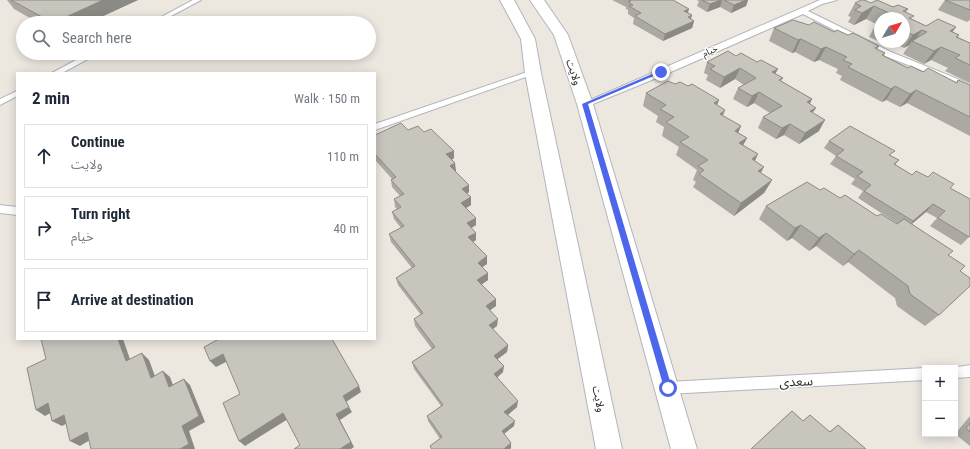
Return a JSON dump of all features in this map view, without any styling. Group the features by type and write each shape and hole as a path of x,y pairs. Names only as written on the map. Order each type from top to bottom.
{"street":[{"name":"ولایت","path":"507,0 528,39 533,73 609,449"},
{"name":"ولایت","path":"537,0 561,35 585,104 668,388 684,449"}],"lane":[{"path":"167,16 198,0"},
{"name":"خیام","path":"585,104 803,11 820,2 834,0"},
{"path":"803,11 888,54 970,87"},
{"path":"58,72 81,60"},
{"path":"376,126 533,73"},
{"path":"0,102 16,94"},
{"path":"0,209 16,211"},
{"path":"958,372 970,371"},
{"name":"سعدی","path":"668,388 922,374"}],"building":[{"path":"11,0 103,0 68,16 40,16"},
{"path":"629,0 673,0 689,9 684,11 692,15 688,17 694,21 665,34 635,16 641,13 629,6 633,5 628,2 631,1"},
{"path":"702,0 721,0 710,4"},
{"path":"724,0 746,0 734,5"},
{"path":"864,0 871,3 877,0 893,7 898,5 908,9 903,11 905,12 887,12 874,6 862,13 855,10 861,6 855,3"},
{"path":"945,0 970,0 970,10"},
{"path":"910,18 926,26 938,19 956,27 950,31 959,35 956,37 970,43 970,65 955,58 960,55 941,47 934,51 912,41 927,32 922,30 913,35 910,34"},
{"path":"793,20 809,25 814,22 834,32 837,30 848,35 853,33 874,44 874,48 885,53 882,55 908,68 911,66 923,72 928,68 957,83 958,80 970,85 970,117 916,90 910,94 895,86 891,89 848,67 852,64 843,60 847,57 826,47 821,49 801,39 798,40 774,28"},
{"path":"728,51 736,56 741,53 757,62 761,60 778,69 772,72 783,78 779,80 812,99 807,102 816,108 810,111 825,120 805,133 790,124 782,128 763,117 782,106 759,92 752,96 738,88 756,78 740,68 724,77 710,69 715,66 707,62"},
{"path":"668,81 675,84 680,82 688,86 692,84 719,100 714,103 725,110 720,114 741,126 735,131 747,138 739,143 758,154 752,159 764,167 758,171 772,180 741,203 699,174 704,170 698,166 708,160 680,142 689,137 666,122 674,117 660,109 666,105 646,93"},
{"path":"401,123 408,130 418,126 424,132 431,129 454,151 446,154 455,163 450,166 469,185 462,189 471,197 461,203 476,218 467,223 476,233 468,237 487,256 478,263 488,273 477,280 496,299 486,306 498,319 489,325 508,345 494,356 504,366 494,374 518,401 504,412 515,421 502,431 511,443 504,449 432,449 430,446 442,437 427,416 443,405 412,362 435,347 414,319 423,313 396,278 415,266 389,234 404,226 392,212 401,207 394,199 404,194 391,180 396,177 376,155 376,135"},
{"path":"850,126 895,151 889,155 899,160 894,164 912,175 916,171 928,177 933,172 954,184 950,188 970,199 970,236 969,237 938,218 945,211 933,204 913,221 864,191 871,185 857,176 863,172 836,156 844,150 829,141"},
{"path":"807,182 820,190 824,188 840,198 845,195 877,216 881,214 897,224 904,219 953,251 948,255 965,266 960,271 970,278 970,286 939,315 910,294 908,286 859,250 854,254 826,233 819,238 801,225 795,228 766,206"},
{"path":"41,340 118,340 126,361 142,353 151,378 163,371 169,387 184,379 199,416 182,426 189,444 180,449 91,449 87,432 70,441 64,415 52,421 48,403 36,410 27,368 46,359"},
{"path":"217,340 333,340 359,386 343,396 349,407 336,414 351,442 340,449 294,449 300,445 283,413 239,441 223,403 240,394 223,354 210,361 204,347"},
{"path":"792,411 803,421 810,415 830,432 838,425 866,449 751,449"},
{"path":"970,423 970,432 966,428"}],"route":[{"path":"661,72 585,104 668,388"}]}
